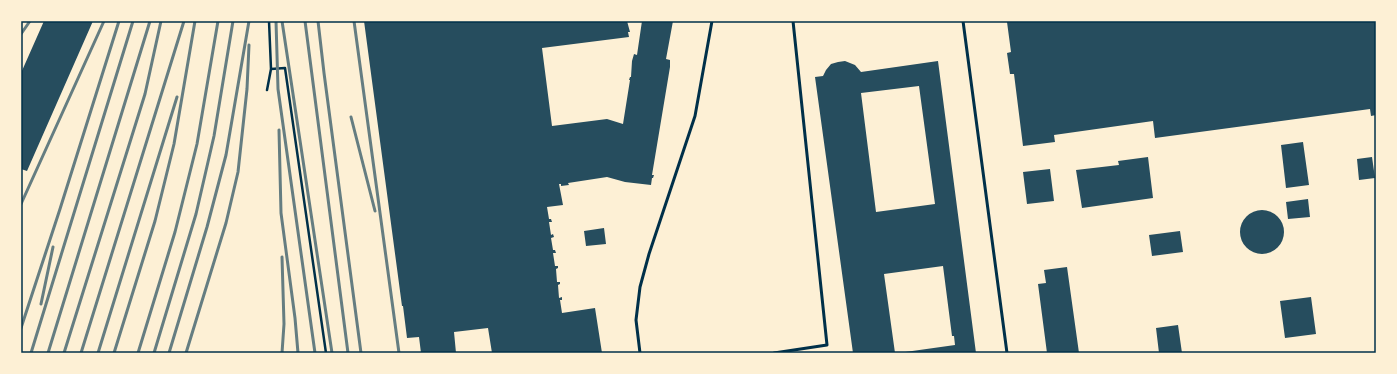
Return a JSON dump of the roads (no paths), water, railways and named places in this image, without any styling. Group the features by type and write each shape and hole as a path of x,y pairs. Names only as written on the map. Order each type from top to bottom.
{"lane":[{"path":"640,353 636,320 640,287 649,254 695,116 712,21"},
{"path":"774,353 827,345 793,21"},
{"path":"963,21 1007,353"}],"railway":[{"path":"21,34 30,21"},
{"path":"21,204 104,21"},
{"path":"21,328 119,21"},
{"path":"31,353 133,21"},
{"path":"48,353 150,21"},
{"path":"64,353 145,94 161,21"},
{"path":"81,353 184,21"},
{"path":"114,353 155,221 174,144 195,21"},
{"path":"138,353 175,232 197,144 218,21"},
{"path":"154,353 196,214 214,136 233,21"},
{"path":"169,353 207,227 226,155 249,21"},
{"path":"276,21 278,89 315,353"},
{"path":"282,21 332,353"},
{"path":"305,21 348,353"},
{"path":"318,21 361,353"},
{"path":"354,21 399,353"},
{"path":"186,353 226,223 238,172 247,89 249,45"},
{"path":"98,353 177,97"},
{"path":"351,117 375,211"},
{"path":"279,130 281,213 295,318 298,353"},
{"path":"41,304 53,247"},
{"path":"282,257 284,324 282,353"}]}
